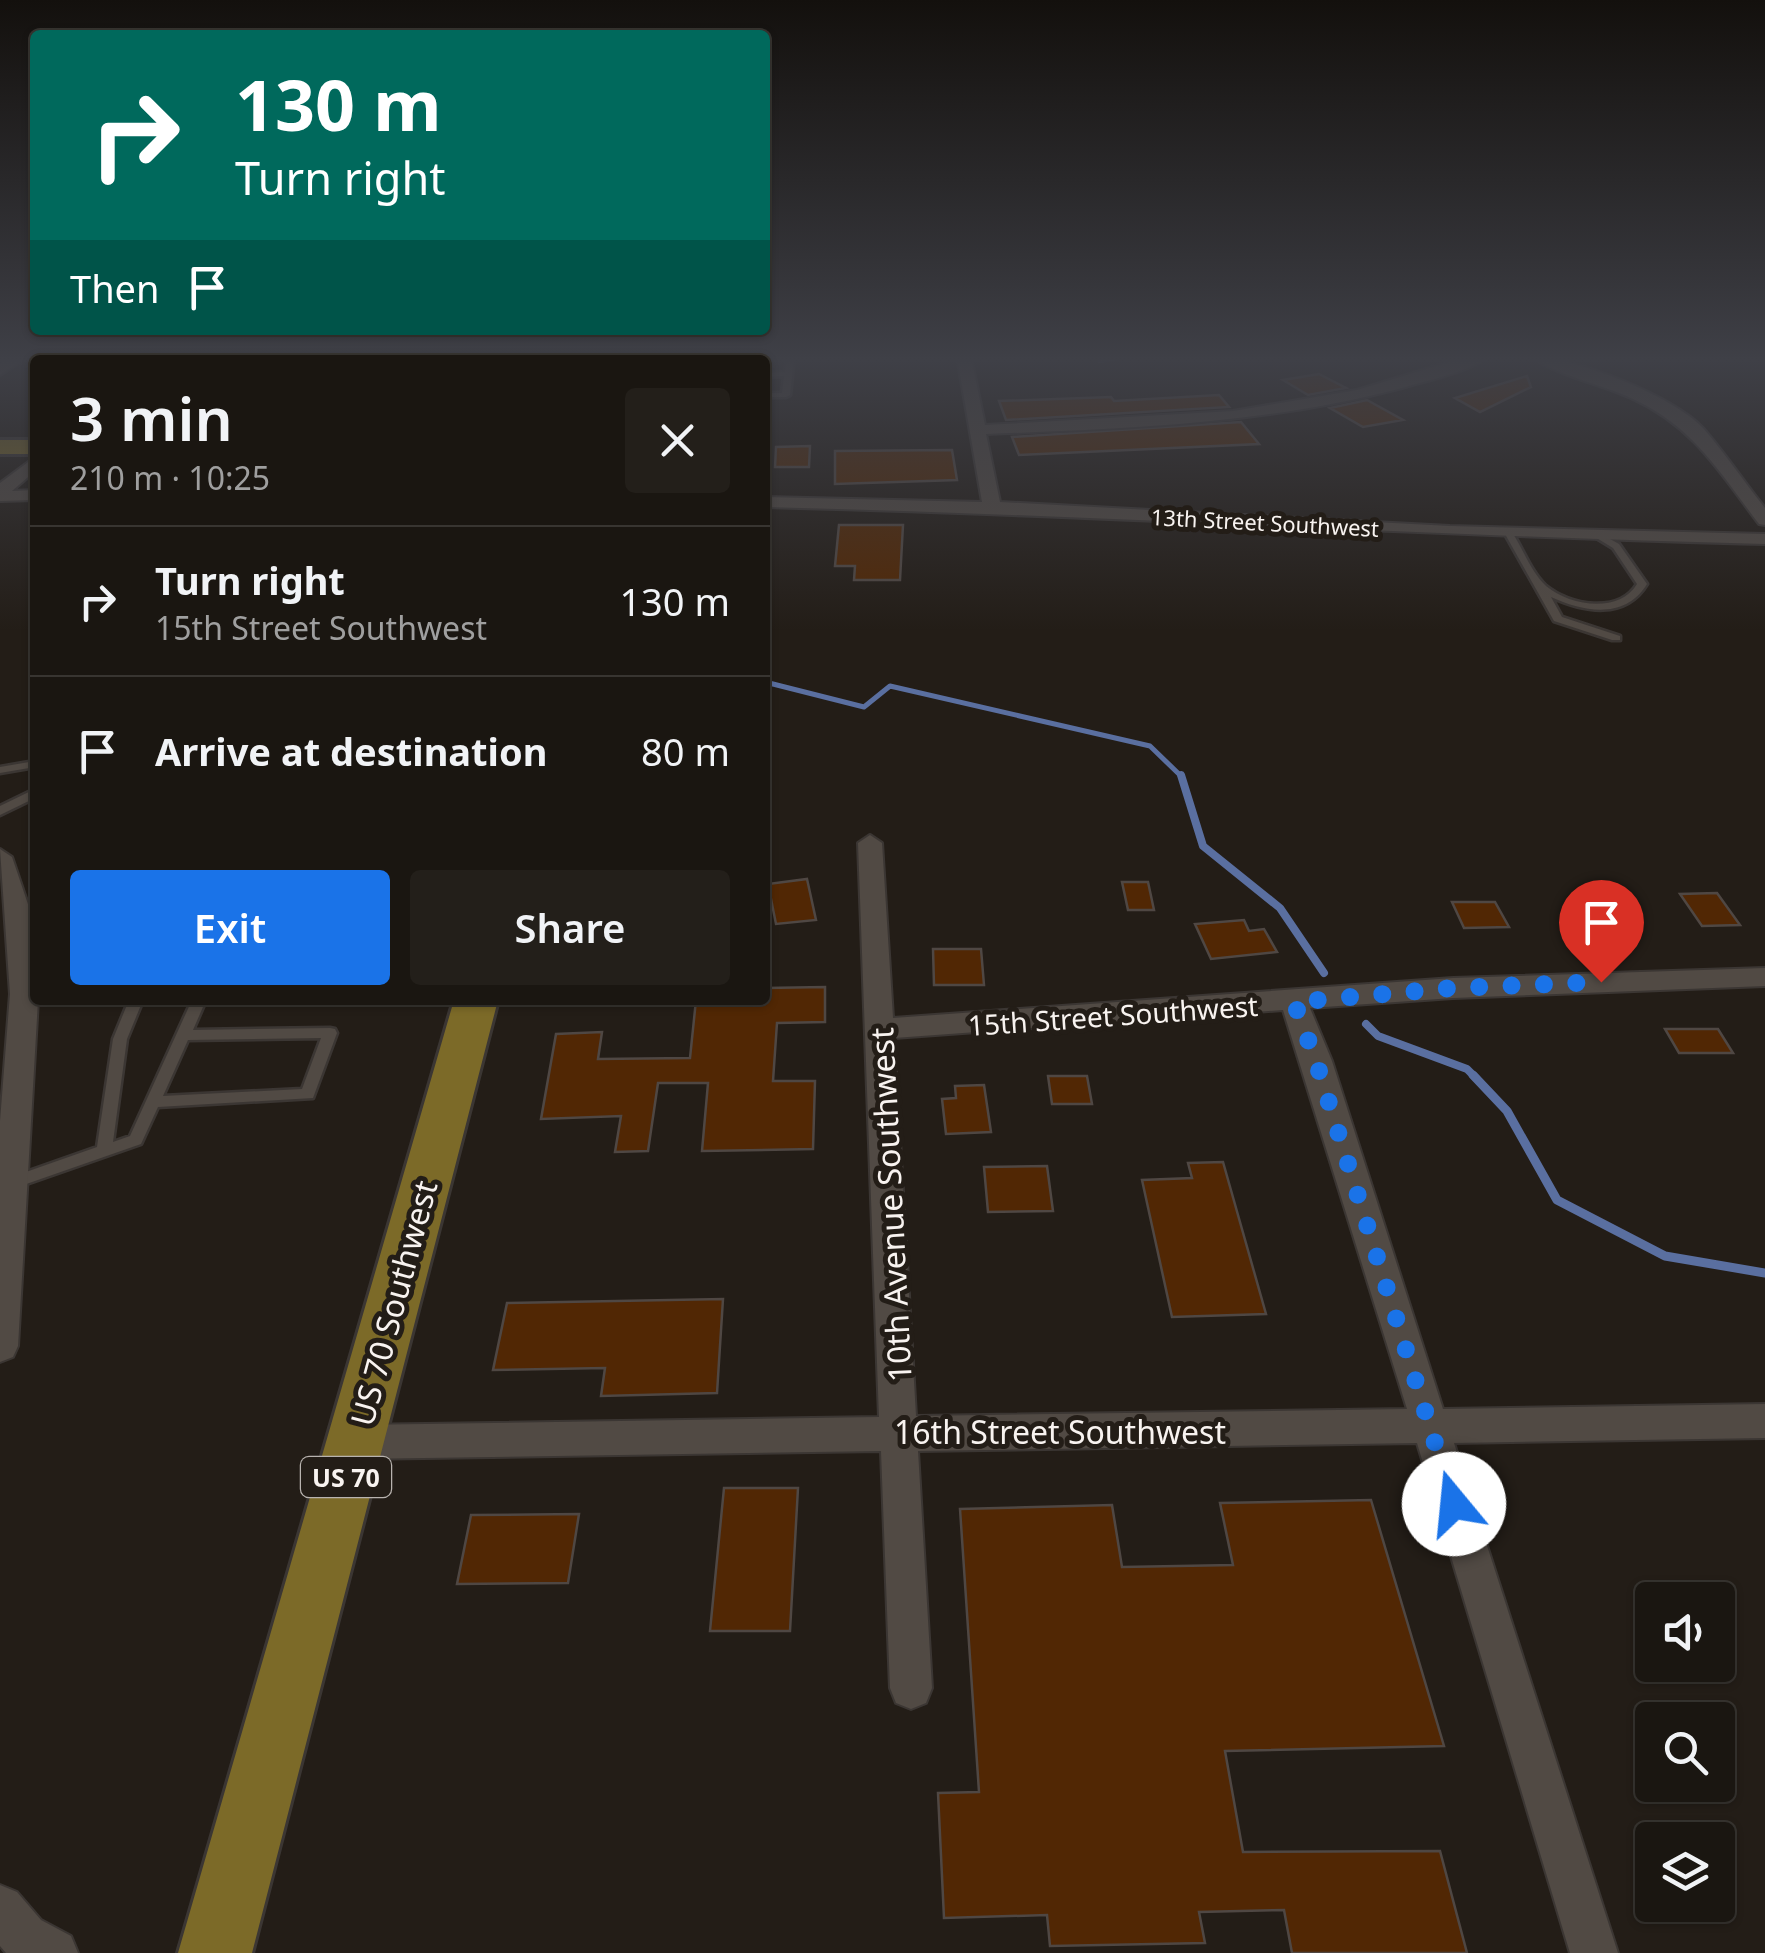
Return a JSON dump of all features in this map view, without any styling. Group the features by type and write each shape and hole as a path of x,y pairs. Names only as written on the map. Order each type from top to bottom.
{"main road":[{"path":"0,456 30,459"},
{"name":"US 70 Southwest","path":"215,1953 475,1005"}],"street":[{"path":"981,448 992,507"},
{"path":"1707,448 1765,520"},
{"path":"0,494 30,464"},
{"path":"0,494 30,495"},
{"name":"13th Street Southwest","path":"770,502 992,507 1509,534 1765,539"},
{"name":"10th Avenue Southwest","path":"870,843 901,1431 910,1688"},
{"path":"0,1346 24,994 20,919 2,871"},
{"name":"15th Street Southwest","path":"881,1029 1452,988 1765,977"},
{"path":"1294,1002 1316,1061 1594,1953"},
{"name":"16th Street Southwest","path":"356,1442 901,1431 1431,1429 1765,1421"},
{"path":"0,1909 24,1938 54,1953"}],"lane":[{"path":"1509,534 1558,619 1616,638"},
{"path":"1540,585 1590,605 1628,603 1638,597 1642,584 1634,568 1616,546 1600,536"},
{"path":"0,770 30,765"},
{"path":"0,811 30,796"},
{"path":"104,1151 120,1038 134,1005"},
{"path":"12,1183 136,1140 197,1005"},
{"path":"153,1102 308,1094 330,1033 184,1035"}],"building":[{"path":"776,448 810,448 809,467 775,467"},
{"path":"1016,448 1169,448 1019,455"},
{"path":"952,450 957,480 835,484 835,451"},
{"path":"839,525 903,525 900,580 854,580 855,566 835,566"},
{"path":"807,879 816,920 776,924 770,884"},
{"path":"1122,882 1148,882 1154,910 1128,910"},
{"path":"1717,893 1740,925 1702,926 1680,894"},
{"path":"1452,902 1495,902 1509,927 1464,928"},
{"path":"1581,903 1612,903 1627,926 1596,926"},
{"path":"1244,920 1249,931 1264,929 1277,952 1211,959 1195,924"},
{"path":"933,949 981,949 984,985 934,985"},
{"path":"825,987 825,1022 777,1023 773,1081 815,1081 813,1149 702,1151 708,1083 658,1083 648,1151 615,1152 621,1116 541,1119 556,1034 602,1032 598,1059 690,1058 695,1005 770,1005 770,988"},
{"path":"1665,1029 1718,1029 1733,1053 1679,1053"},
{"path":"1048,1076 1087,1076 1092,1104 1052,1104"},
{"path":"984,1085 991,1132 946,1134 942,1099 956,1098 955,1086"},
{"path":"1223,1162 1266,1314 1172,1317 1142,1180 1192,1178 1188,1163"},
{"path":"1047,1166 1053,1211 988,1212 984,1167"},
{"path":"723,1299 717,1393 601,1396 605,1368 493,1370 507,1303"},
{"path":"724,1488 798,1488 790,1631 710,1631"},
{"path":"1371,1500 1444,1746 1225,1751 1243,1852 1440,1851 1467,1953 1292,1953 1284,1910 1199,1912 1205,1943 1050,1946 1047,1915 944,1918 938,1793 979,1792 960,1509 1112,1505 1122,1567 1233,1565 1220,1503"},
{"path":"579,1514 568,1583 457,1584 471,1515"}],"waterway":[{"path":"770,683 864,707 890,686 1150,746 1181,776"},
{"path":"1181,776 1203,846 1280,908 1324,973"},
{"path":"1366,1024 1378,1036 1467,1069 1473,1075"},
{"path":"1473,1075 1476,1078"},
{"path":"1473,1075 1507,1111 1557,1200 1665,1256 1765,1273"}],"route":[{"path":"1454,1504 1316,1061 1294,1002 1452,988 1601,982"}]}
